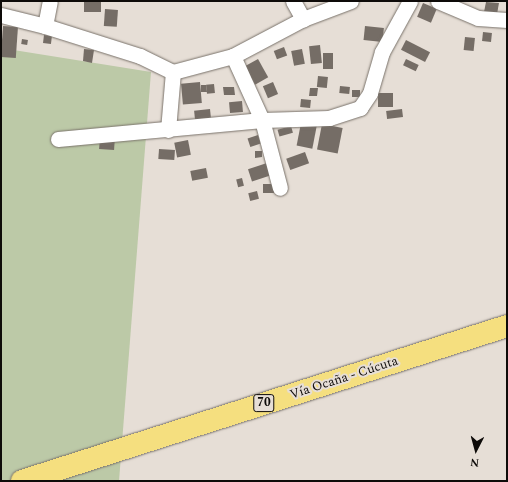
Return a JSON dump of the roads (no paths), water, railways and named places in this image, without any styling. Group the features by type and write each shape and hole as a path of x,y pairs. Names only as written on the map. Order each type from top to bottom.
{"main road":[{"name":"Vía Ocaña - Cúcuta","path":"22,481 507,326"}],"street":[{"path":"45,26 50,1"},
{"path":"293,1 303,19"},
{"path":"1,14 45,26 140,56 173,72 233,56 303,19 351,1"},
{"path":"58,139 168,130 262,120 329,118 360,108 370,93 382,52 410,1"},
{"path":"438,1 478,18 507,20"},
{"path":"233,56 262,120 280,188"},
{"path":"168,130 173,72"}]}
